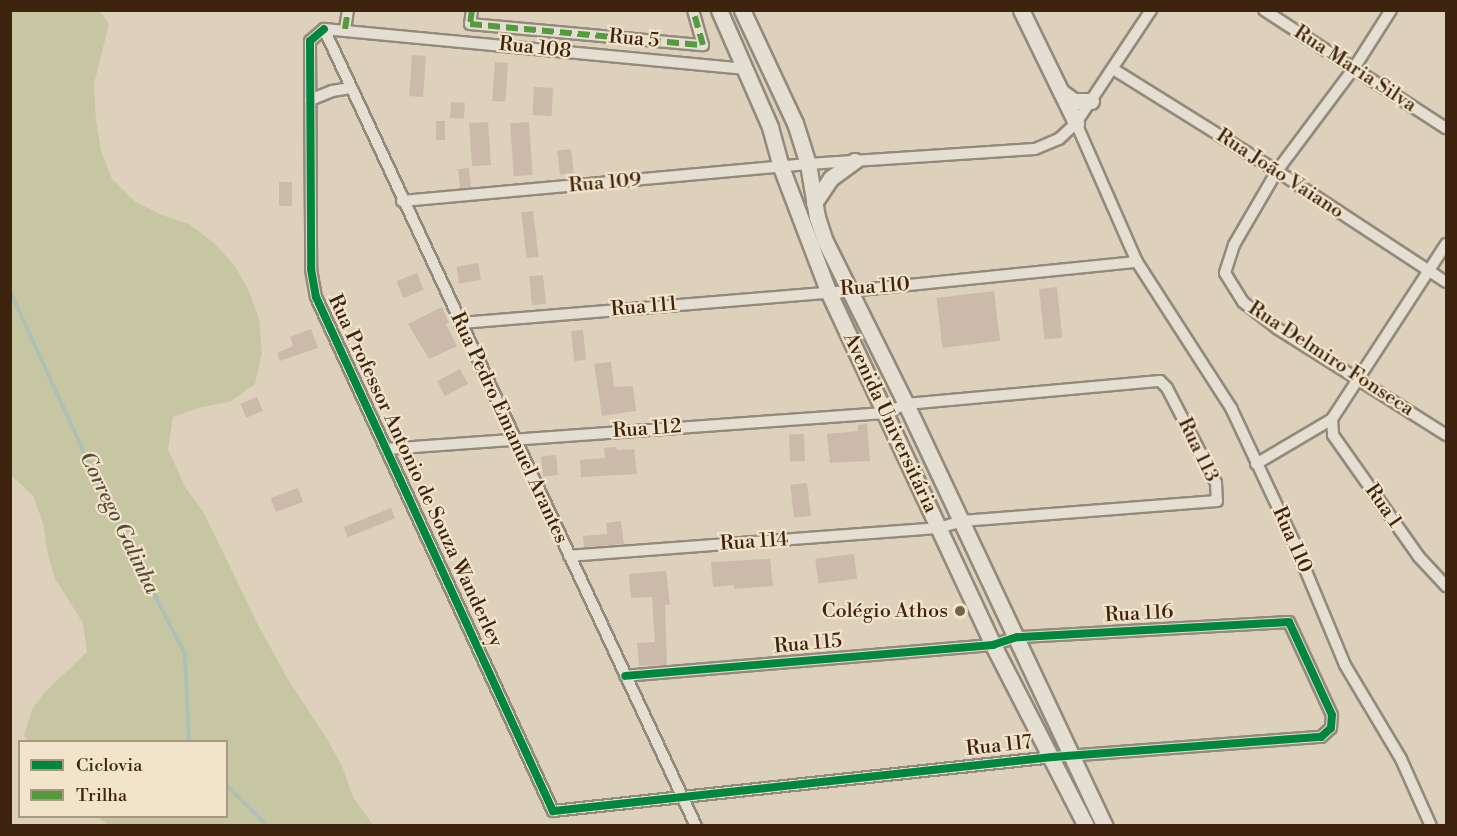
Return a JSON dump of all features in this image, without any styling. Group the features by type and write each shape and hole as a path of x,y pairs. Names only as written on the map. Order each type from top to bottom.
{"street":[{"path":"345,29 348,10"},
{"name":"Rua 5","path":"472,10 470,24 703,45 693,10"},
{"name":"Avenida Universitária","path":"719,10 768,123 781,167 828,291 993,645 1053,757 1086,825"},
{"name":"Avenida Universitária","path":"742,10 788,110 808,164 814,203 825,241 906,404 1105,825"},
{"path":"808,164 1035,149 1059,139 1076,123 1151,10"},
{"name":"Rua Maria Silva","path":"1264,10 1446,128"},
{"path":"1277,171 1354,68 1391,10"},
{"name":"Rua 110","path":"1021,11 1076,123 1137,262 1231,408 1293,540 1345,665 1401,759 1431,825"},
{"name":"Rua 108","path":"324,29 345,29 746,69"},
{"name":"Rua Pedro Emanuel Arantes","path":"324,29 402,201 696,825"},
{"name":"Rua Professor Antonio de Souza Wanderley","path":"324,29 310,41 311,269 316,297 553,811"},
{"name":"Rua João Vaiano","path":"1113,69 1277,171 1446,282"},
{"path":"310,100 332,91 351,88"},
{"path":"1060,90 1074,101 1091,101"},
{"path":"768,123 788,110"},
{"path":"814,203 831,178 854,161"},
{"name":"Rua 109","path":"402,201 808,164"},
{"name":"Rua Delmiro Fonseca","path":"1277,171 1234,245 1226,273 1243,302 1278,329 1358,377 1446,435"},
{"path":"1256,464 1332,419 1446,244"},
{"name":"Rua 110","path":"828,291 850,291 1137,262"},
{"name":"Rua 111","path":"460,323 828,291"},
{"name":"Rua 113","path":"906,404 1160,381 1167,388 1216,483 1217,501 962,521 939,528"},
{"name":"Rua 112","path":"386,449 513,438 885,413 906,404"},
{"name":"Rua 1","path":"1332,419 1334,435 1419,557 1446,584"},
{"name":"Rua 114","path":"569,556 939,528"},
{"name":"Rua 117","path":"553,811 1053,757 1321,737 1331,728 1332,715 1289,622"},
{"name":"Rua 116","path":"993,645 1017,637 1289,622"},
{"name":"Rua 115","path":"625,675 993,645"}],"green space":[{"path":"10,11 100,11 109,24 94,84 96,120 101,151 112,179 134,201 162,215 189,224 214,243 234,265 249,291 259,319 262,352 255,384 230,402 201,407 173,417 168,449 185,487 204,513 258,625 289,681 342,766 353,797 373,825 108,825 98,818 228,818 228,740 27,740 24,735 33,708 45,692 87,652 83,623 55,579 47,551 43,523 33,496 11,475"}],"building":[{"path":"412,55 426,56 423,97 409,96"},
{"path":"495,62 508,63 505,102 492,101"},
{"path":"534,87 553,88 552,116 533,115"},
{"path":"451,102 465,103 464,119 450,118"},
{"path":"436,121 445,121 445,140 436,140"},
{"path":"488,122 491,165 472,166 469,123"},
{"path":"529,122 533,175 514,176 510,123"},
{"path":"571,149 574,173 560,175 557,151"},
{"path":"469,168 471,187 460,188 458,169"},
{"path":"279,182 292,182 292,206 279,206"},
{"path":"533,211 539,257 527,258 521,212"},
{"path":"478,263 481,280 459,284 456,267"},
{"path":"417,273 424,290 403,298 397,281"},
{"path":"543,275 546,304 532,305 529,276"},
{"path":"1057,287 1062,338 1044,340 1039,289"},
{"path":"994,291 1000,341 943,348 936,298"},
{"path":"442,307 449,323 446,324 457,346 429,359 408,324"},
{"path":"311,329 318,348 280,361 277,353 293,346 290,337"},
{"path":"583,330 586,360 574,361 571,331"},
{"path":"611,362 614,387 633,386 636,411 602,416 594,364"},
{"path":"460,369 468,384 445,396 437,381"},
{"path":"257,397 263,411 246,418 240,404"},
{"path":"867,424 870,461 830,463 827,434 858,431 858,425"},
{"path":"804,434 805,461 790,462 789,435"},
{"path":"616,447 617,450 634,449 637,474 581,477 580,460 605,458 604,448"},
{"path":"556,455 558,475 543,476 541,457"},
{"path":"807,483 811,516 794,518 790,485"},
{"path":"298,488 303,502 276,512 271,498"},
{"path":"391,508 395,518 348,537 344,527"},
{"path":"621,521 624,544 584,547 583,536 607,534 606,523"},
{"path":"854,554 857,579 818,584 815,559"},
{"path":"770,559 773,586 734,589 734,585 713,587 711,562"},
{"path":"666,571 670,604 665,605 667,665 639,666 637,643 655,642 652,597 631,598 629,574"}],"waterway":[{"name":"Corrego Galinha","path":"10,291 106,501 185,654 189,740"},
{"name":"Corrego Galinha","path":"228,787 268,826"}],"marked path":[{"path":"345,29 348,10"},
{"path":"472,10 470,24 703,45 693,10"}],"cycle path":[{"path":"324,29 310,41 311,269 316,297 553,811 1053,757 1321,737 1331,728 1332,715 1289,622 1017,637 993,645 625,676"}],"place":[{"name":"Colégio Athos","path":"960,611"}]}
